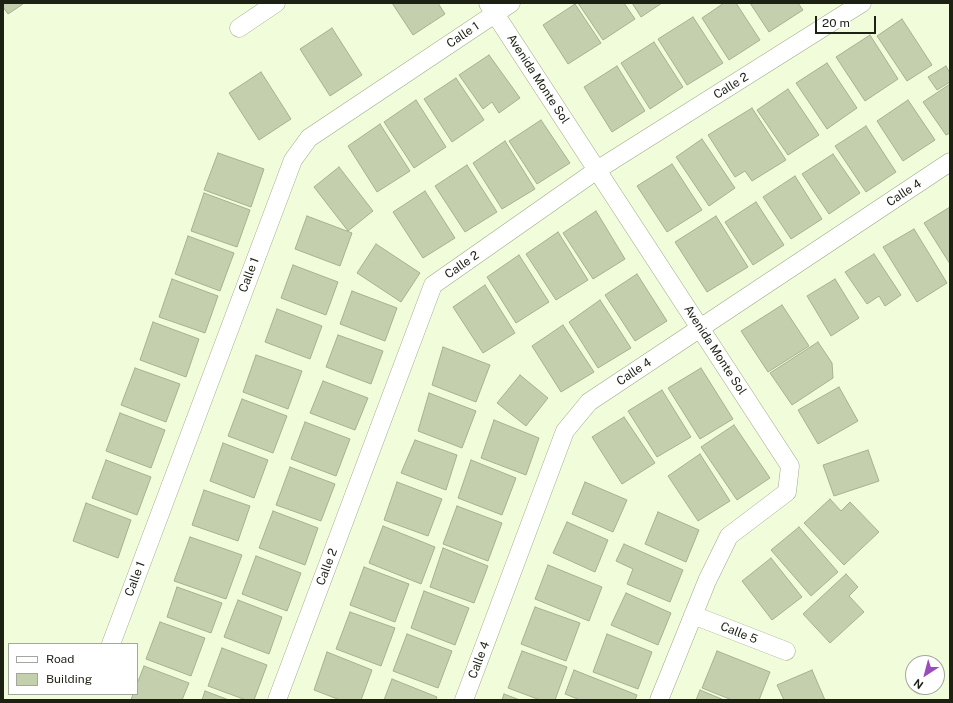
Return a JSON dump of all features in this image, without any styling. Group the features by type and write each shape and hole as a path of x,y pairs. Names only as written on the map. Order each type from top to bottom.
{"street":[{"path":"239,28 276,3"},
{"name":"Calle 1","path":"110,643 293,160 309,138 491,8 511,3"},
{"name":"Calle 2","path":"277,700 433,285 597,170 862,3"},
{"name":"Avenida Monte Sol","path":"491,8 790,466 787,492 729,536 707,581 659,700"},
{"name":"Calle 4","path":"464,700 565,431 589,402 950,162"},
{"name":"Calle 5","path":"693,615 786,651"}],"building":[{"path":"3,3 23,4 8,14 3,7"},
{"path":"392,3 438,3 445,14 413,35"},
{"path":"578,3 624,3 635,19 603,40"},
{"path":"632,3 662,3 641,17"},
{"path":"724,3 736,3 760,40 729,60 702,18"},
{"path":"750,3 798,3 803,10 769,32"},
{"path":"575,4 601,43 568,64 543,25"},
{"path":"693,17 723,63 687,85 658,39"},
{"path":"902,19 932,65 907,81 877,36"},
{"path":"332,28 362,75 330,96 300,49"},
{"path":"870,35 898,79 865,101 836,57"},
{"path":"654,42 683,87 650,109 621,63"},
{"path":"489,55 520,98 499,113 492,102 483,109 459,75"},
{"path":"827,63 857,108 827,129 796,83"},
{"path":"617,66 645,111 612,132 584,87"},
{"path":"946,66 950,73 950,82 937,90 928,77"},
{"path":"261,72 291,119 259,140 229,93"},
{"path":"456,78 484,120 452,142 424,99"},
{"path":"950,84 950,133 946,135 923,102"},
{"path":"788,89 819,135 788,155 757,110"},
{"path":"416,100 446,147 414,168 384,122"},
{"path":"908,100 935,140 903,161 877,121"},
{"path":"752,108 786,160 752,181 745,171 735,177 708,135"},
{"path":"541,120 570,163 537,184 509,141"},
{"path":"380,124 410,171 377,192 348,146"},
{"path":"866,126 896,172 866,192 835,146"},
{"path":"702,139 735,188 709,206 676,157"},
{"path":"505,141 535,189 502,209 473,163"},
{"path":"218,153 264,169 251,207 204,190"},
{"path":"833,154 860,193 829,214 802,174"},
{"path":"672,164 702,210 667,232 637,186"},
{"path":"467,165 497,212 465,232 435,186"},
{"path":"339,167 373,211 348,231 314,187"},
{"path":"795,176 822,219 791,239 763,197"},
{"path":"425,191 455,238 423,258 393,212"},
{"path":"204,193 250,210 237,247 191,231"},
{"path":"756,202 784,245 753,265 725,222"},
{"path":"950,207 950,264 924,223"},
{"path":"596,211 625,259 593,279 563,233"},
{"path":"307,216 352,233 340,266 295,249"},
{"path":"716,216 748,267 707,292 675,242"},
{"path":"914,229 947,283 917,302 883,247"},
{"path":"558,232 588,280 556,300 526,254"},
{"path":"188,236 234,253 220,291 175,274"},
{"path":"376,244 420,273 401,302 357,273"},
{"path":"874,254 901,295 885,306 879,296 867,304 845,272"},
{"path":"519,255 549,302 516,323 487,277"},
{"path":"293,265 338,282 326,315 281,298"},
{"path":"637,274 667,321 635,341 605,295"},
{"path":"172,279 218,296 205,333 159,317"},
{"path":"835,279 859,318 831,336 807,296"},
{"path":"485,285 515,333 483,353 453,307"},
{"path":"352,291 397,308 385,341 340,324"},
{"path":"600,300 631,348 598,368 569,322"},
{"path":"782,305 809,346 768,372 741,331"},
{"path":"277,309 322,326 310,359 265,342"},
{"path":"153,322 199,339 186,377 140,360"},
{"path":"563,325 594,372 561,392 532,346"},
{"path":"338,335 383,351 371,384 326,367"},
{"path":"818,342 832,363 833,378 792,405 770,373"},
{"path":"443,347 490,365 476,402 432,385"},
{"path":"256,355 302,371 288,409 243,392"},
{"path":"135,368 180,384 166,422 121,405"},
{"path":"701,368 733,419 700,439 668,388"},
{"path":"520,375 548,398 526,426 497,403"},
{"path":"323,381 368,398 355,430 310,413"},
{"path":"839,387 858,421 818,444 798,410"},
{"path":"662,390 691,437 657,457 628,411"},
{"path":"429,393 476,411 462,448 418,431"},
{"path":"242,399 287,416 273,453 228,436"},
{"path":"120,413 165,430 151,468 106,451"},
{"path":"624,417 655,463 622,484 592,437"},
{"path":"494,420 539,438 526,475 481,458"},
{"path":"305,422 350,439 336,476 291,459"},
{"path":"734,425 770,478 737,500 701,447"},
{"path":"415,440 457,455 446,490 401,473"},
{"path":"223,443 268,460 254,498 210,481"},
{"path":"868,450 879,481 834,496 823,465"},
{"path":"700,454 730,501 698,521 668,476"},
{"path":"106,460 151,477 137,515 92,498"},
{"path":"471,460 516,478 502,515 458,498"},
{"path":"290,467 335,484 321,521 276,505"},
{"path":"397,482 442,499 428,536 384,520"},
{"path":"585,482 627,500 613,532 572,514"},
{"path":"204,490 250,506 238,541 192,525"},
{"path":"830,499 841,511 850,502 879,532 844,565 804,523"},
{"path":"86,503 131,520 118,558 73,541"},
{"path":"457,506 502,523 488,561 443,544"},
{"path":"273,511 318,528 305,565 259,548"},
{"path":"658,512 699,530 686,562 645,544"},
{"path":"567,522 608,540 595,572 553,553"},
{"path":"383,526 435,547 421,584 369,563"},
{"path":"799,527 838,572 811,596 771,550"},
{"path":"190,537 242,555 226,599 174,581"},
{"path":"624,544 683,570 670,602 627,584 633,569 616,561"},
{"path":"443,548 488,566 474,603 430,587"},
{"path":"256,556 301,573 287,611 242,594"},
{"path":"771,558 802,597 772,620 742,581"},
{"path":"548,565 602,587 589,621 535,599"},
{"path":"364,567 409,584 395,622 350,605"},
{"path":"846,574 858,587 849,596 864,612 830,643 803,614"},
{"path":"177,587 222,603 211,633 167,617"},
{"path":"424,591 469,608 455,645 411,628"},
{"path":"626,593 671,613 658,645 611,625"},
{"path":"238,600 282,617 269,654 224,637"},
{"path":"535,607 580,623 566,661 521,644"},
{"path":"350,612 395,628 381,666 336,649"},
{"path":"160,622 205,638 191,676 146,659"},
{"path":"407,634 452,651 438,688 393,671"},
{"path":"607,634 652,652 638,689 593,672"},
{"path":"222,648 267,665 254,700 246,700 208,686"},
{"path":"522,651 567,667 555,700 540,700 508,688"},
{"path":"717,651 770,672 759,700 732,700 702,688"},
{"path":"327,652 372,670 361,700 340,700 314,690"},
{"path":"144,666 189,683 182,700 131,700 133,695 138,695 138,681"},
{"path":"574,670 637,695 635,700 580,700 565,694"},
{"path":"812,670 825,700 784,700 777,685"},
{"path":"392,679 437,697 436,700 384,700"},
{"path":"700,690 724,700 696,700"},
{"path":"205,691 229,700 202,700"},
{"path":"504,694 520,700 502,700"}]}
